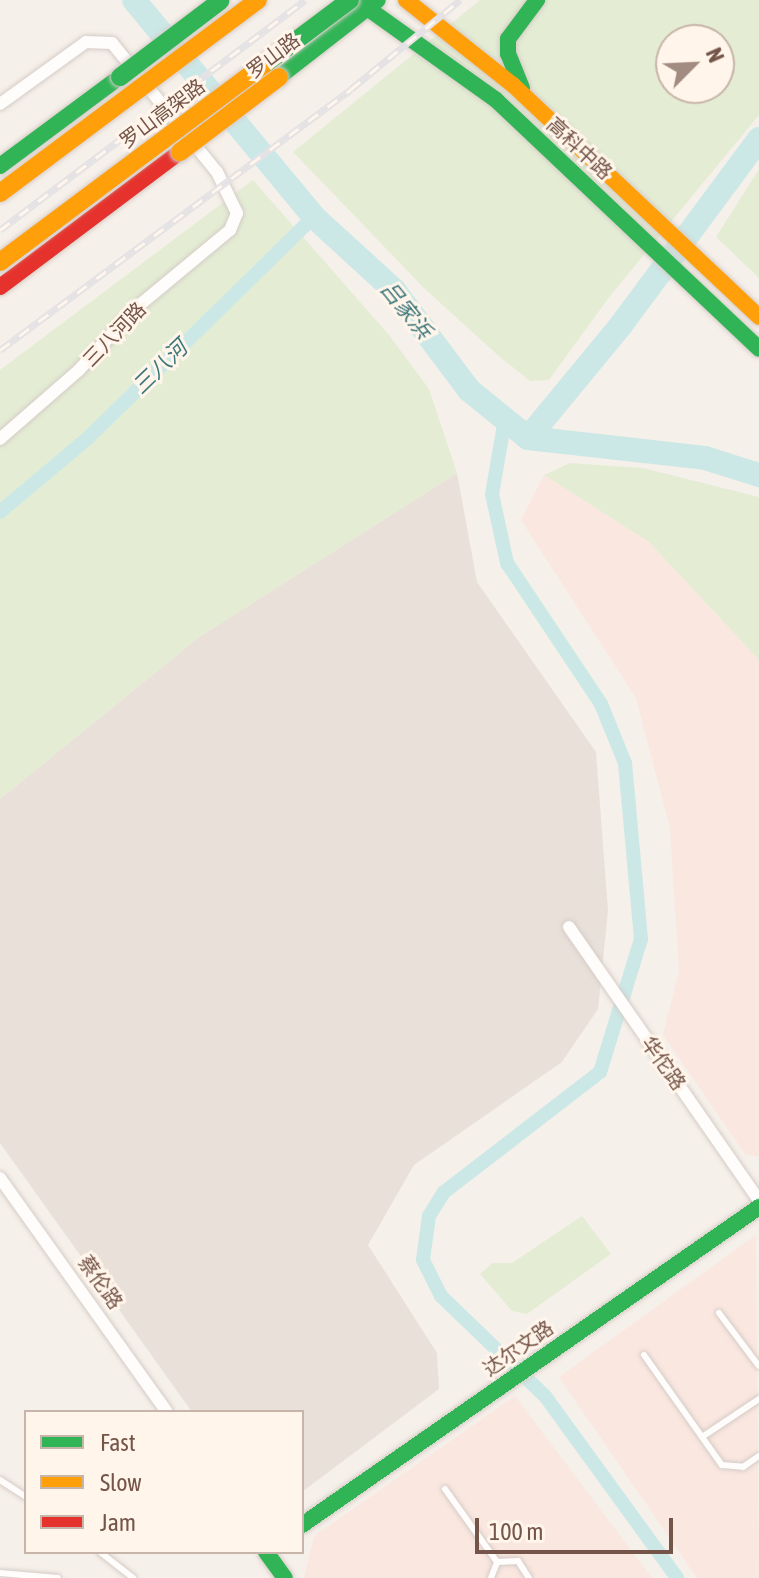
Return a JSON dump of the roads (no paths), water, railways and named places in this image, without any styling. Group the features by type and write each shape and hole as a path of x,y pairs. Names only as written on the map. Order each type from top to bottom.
{"main road":[{"path":"0,166 220,0"},
{"name":"罗山高架路","path":"0,193 258,0"},
{"name":"高科中路","path":"406,0 527,98 759,317"},
{"path":"527,98 512,70 508,39 537,0"},
{"name":"罗山高架路","path":"0,262 362,3"},
{"name":"高科中路","path":"362,3 496,100 759,349"},
{"name":"罗山路","path":"0,287 279,77 362,3"},
{"name":"达尔文路","path":"304,1524 759,1207"},
{"path":"267,1554 285,1578"}],"street":[{"name":"三八河路","path":"0,104 86,42 112,43 228,188 237,213 230,230 135,309 79,370 0,439"},
{"name":"华佗路","path":"569,927 759,1200"},
{"name":"蔡伦路","path":"0,1178 166,1410"}],"lane":[{"path":"719,1313 759,1366"},
{"path":"644,1355 722,1465 743,1467 759,1456"},
{"path":"702,1437 759,1399"},
{"path":"0,1480 24,1496"},
{"path":"445,1489 497,1562"},
{"path":"103,1554 133,1578"},
{"path":"497,1562 518,1561 529,1578"},
{"path":"491,1578 497,1562"},
{"path":"0,1573 58,1578"}],"waterway":[{"name":"吕家浜","path":"134,0 314,217 394,290 469,390 528,438 705,458 759,475"},
{"name":"三八河","path":"528,438 621,325 759,139"},
{"name":"三八河","path":"0,512 89,437 314,217"},
{"path":"505,419 492,494 507,563 601,704 625,763 641,939 600,1072 444,1192 429,1216 423,1260 441,1296 545,1396 677,1578"}],"railway":[{"path":"0,230 305,0"},
{"path":"0,350 351,89 460,0"}]}
